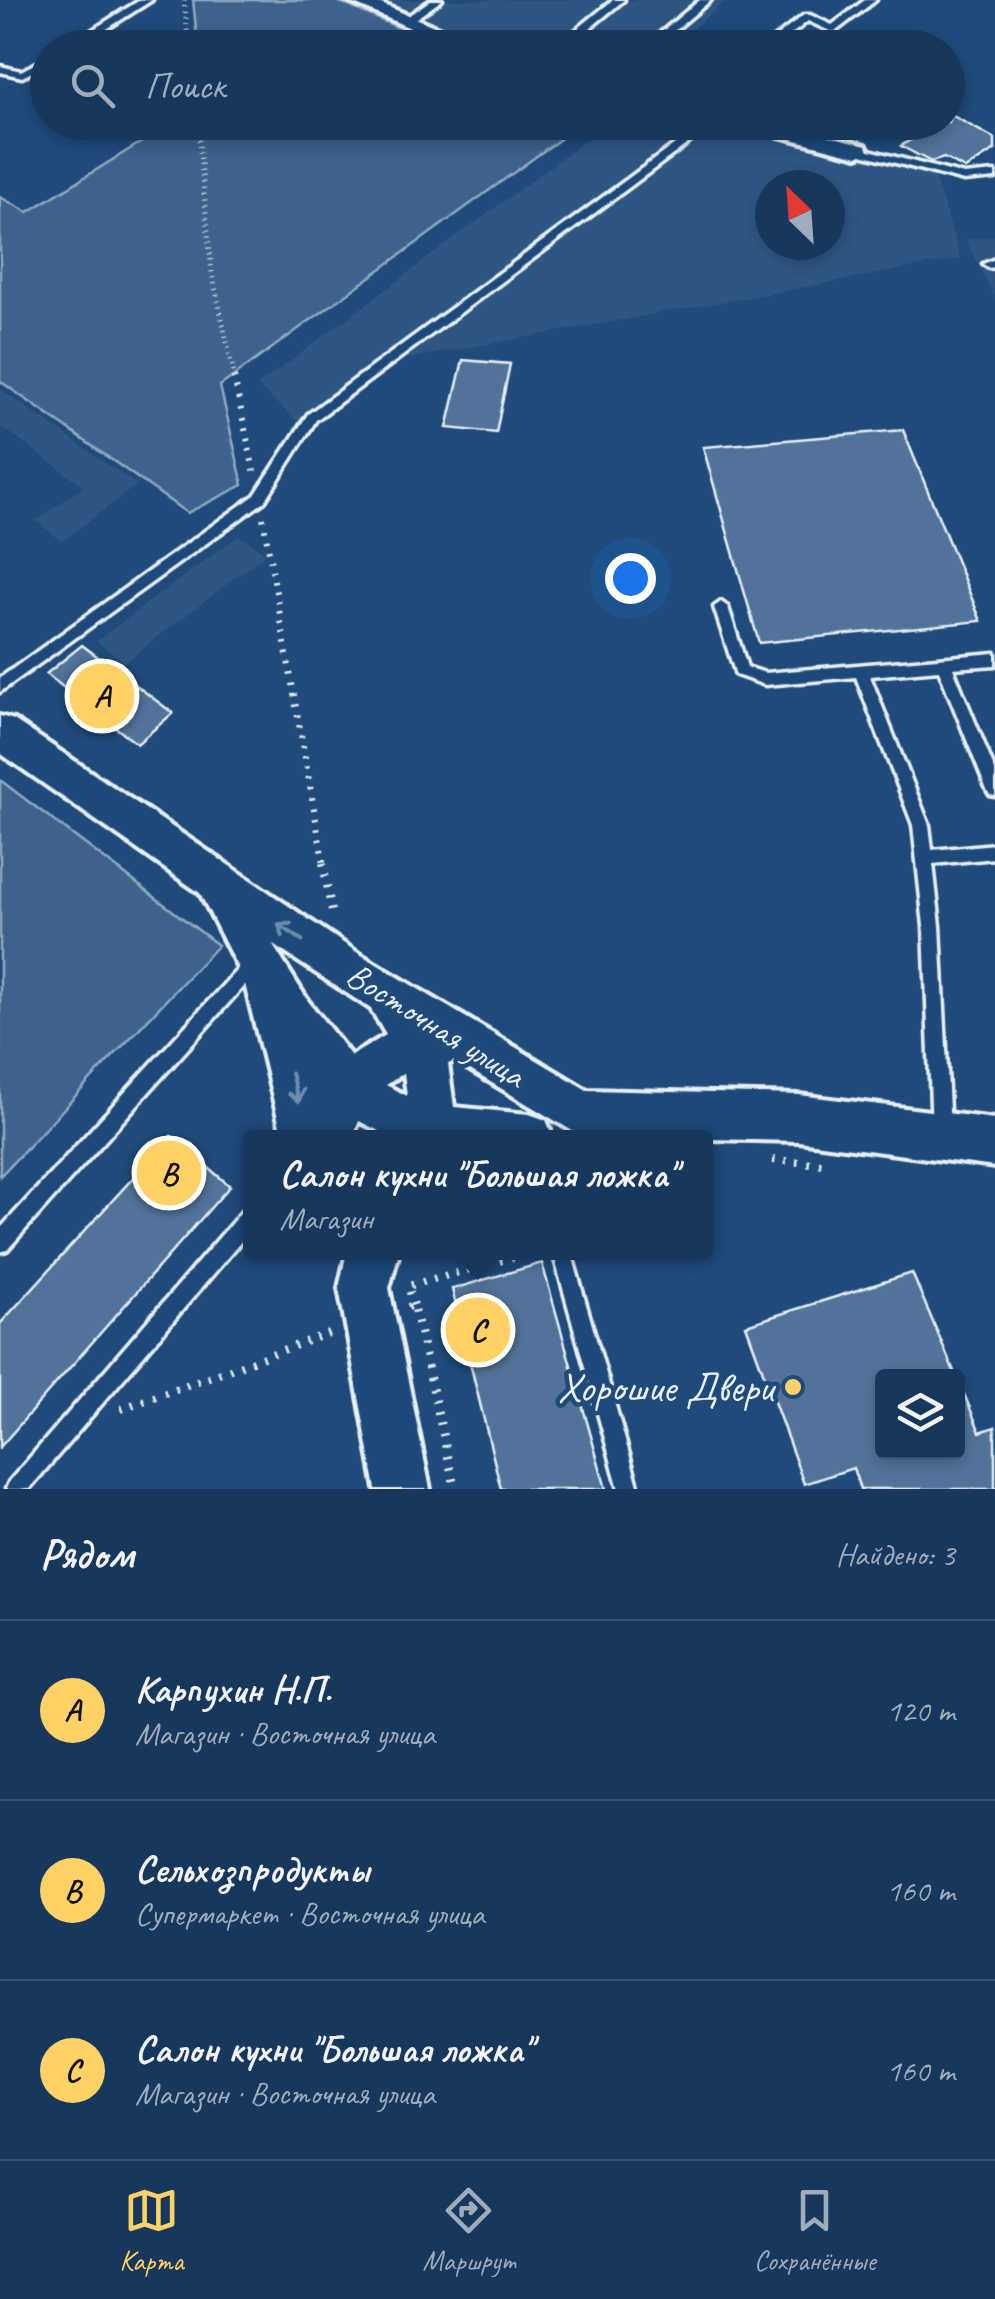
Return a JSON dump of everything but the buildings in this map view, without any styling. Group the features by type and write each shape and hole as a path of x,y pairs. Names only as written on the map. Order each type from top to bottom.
{"street":[{"path":"355,0 427,30"},
{"path":"818,140 858,150"},
{"name":"Восточная улица","path":"0,732 202,873 339,949 472,1048 581,1113 799,1118 995,1143"},
{"path":"202,873 244,926 262,965 310,1046 350,1090 381,1112 422,1130"},
{"path":"339,949 394,1009 420,1046 433,1084 427,1130"},
{"path":"262,965 305,1130"},
{"path":"332,1130 350,1090 366,1070 388,1054 438,1043 472,1048"},
{"path":"544,1130 581,1113"},
{"path":"374,1284 403,1489"}],"lane":[{"path":"98,30 147,0"},
{"path":"405,22 437,0"},
{"path":"582,30 619,0"},
{"path":"669,30 706,0"},
{"path":"792,30 808,18 833,29 871,0"},
{"path":"0,69 22,74 30,70"},
{"path":"0,686 260,498 312,417 688,140"},
{"path":"858,150 964,178 995,176"},
{"path":"721,607 740,671 765,679 995,659"},
{"path":"944,663 995,790"},
{"path":"861,670 921,825 932,926 941,1135"},
{"path":"924,858 995,850"},
{"path":"0,1243 262,965"},
{"path":"16,1489 243,1225"},
{"path":"564,1260 629,1489"}],"path":[{"path":"184,0 187,30"},
{"path":"198,140 212,273 260,498 339,949"},
{"path":"70,1428 374,1284 408,1286 503,1260"},
{"path":"374,1284 455,1489"}],"shaded area":[{"path":"193,0 335,0 404,30 196,30"},
{"path":"376,0 727,0 691,30 449,30"},
{"path":"145,140 559,140 220,386 243,485 187,513 0,381 0,197 28,212"},
{"path":"585,140 800,140 933,173 961,259 406,359 308,431 257,386"},
{"path":"995,236 995,299 965,239"},
{"path":"0,389 137,485 62,541 36,521 84,486 0,426"},
{"path":"239,535 266,554 124,663 97,641"},
{"path":"0,780 218,945 0,1176"}],"place":[{"name":"Карпухин Н.П.","path":"102,696"},
{"name":"Сельхозпродукты","path":"169,1173"},
{"name":"Салон кухни \"Большая ложка\"","path":"478,1330"},
{"name":"Хорошие Двери","path":"793,1387"}]}
